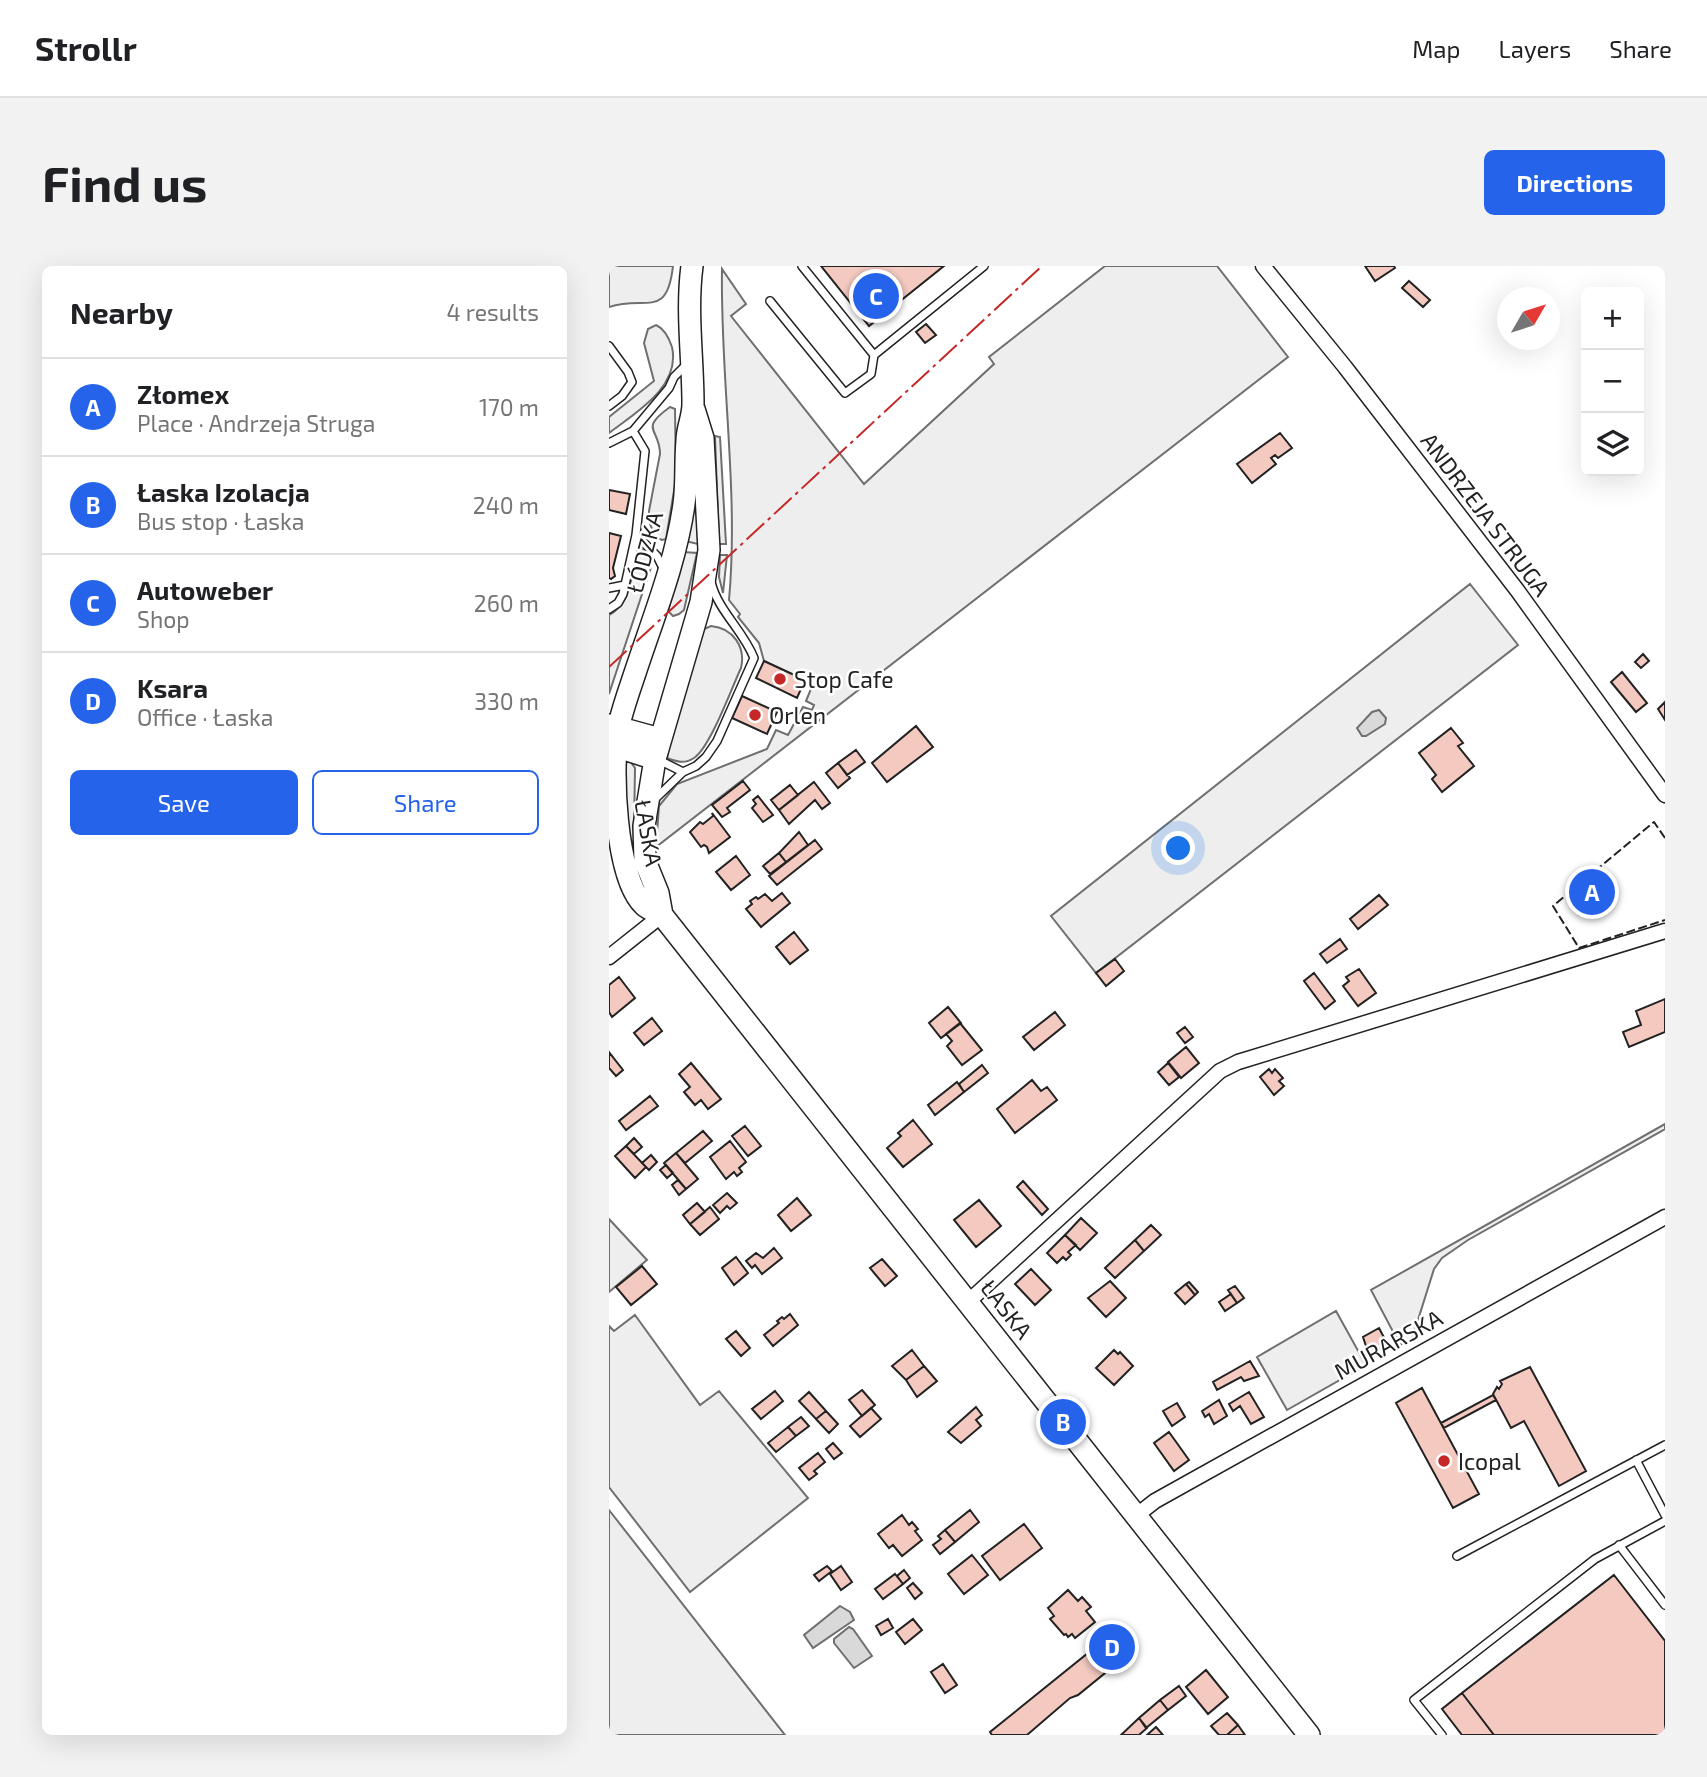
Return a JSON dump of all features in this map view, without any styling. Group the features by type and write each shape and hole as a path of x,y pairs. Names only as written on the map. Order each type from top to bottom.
{"main road":[{"name":"ŁÓDZKA","path":"657,749 701,602 707,568 708,502 703,438 694,408 691,360 689,294 693,269"},
{"name":"ŁÓDZKA","path":"613,736 667,575 684,506 687,438 694,408"},
{"path":"613,736 657,749"},
{"name":"ŁASKA","path":"613,736 616,810 625,866 643,904 662,915 1309,1735"},
{"name":"ŁASKA","path":"657,749 643,844 645,861 658,893 662,915"}],"street":[{"name":"ANDRZEJA STRUGA","path":"1263,266 1345,367 1517,590 1660,779 1665,795"},
{"path":"609,957 662,915"},
{"path":"968,1302 1220,1072 1238,1062 1665,931"},
{"name":"MURARSKA","path":"1137,1516 1155,1502 1665,1217"}],"lane":[{"path":"802,266 874,355"},
{"path":"771,302 845,394 871,374 874,355 984,266"},
{"path":"609,346 632,382 622,396 609,406"},
{"path":"609,443 632,431 664,396 674,377 691,360"},
{"path":"609,609 618,603 625,585 636,535 645,451 632,431"},
{"path":"636,535 657,556 667,575"},
{"path":"647,808 663,789 706,757 754,658 748,642 718,600 707,568"},
{"path":"609,588 625,585"},
{"path":"657,749 683,772"},
{"path":"1457,1556 1665,1445"},
{"path":"1636,1460 1665,1516"},
{"path":"1442,1735 1414,1700 1595,1559 1665,1521"},
{"path":"1619,1545 1665,1605"}],"shaded area":[{"path":"609,266 673,266 666,294 660,300 609,307"},
{"path":"1105,266 1217,266 1288,357 656,847 659,806 677,784 767,749 776,730 788,735 803,707 812,710 814,705 806,701 813,684 764,661 759,643 738,617 740,614 729,600 732,517 722,269 746,304 731,316 864,484 994,364 989,357"},
{"path":"656,325 666,334 672,347 670,374 654,398 609,433 609,417 654,381 644,343 648,329"},
{"path":"670,407 675,409 676,479 666,539 662,540 655,537 649,521 660,454 653,425"},
{"path":"715,436 720,437 726,544 719,544"},
{"path":"695,493 697,494 698,544 685,541"},
{"path":"640,550 646,551 651,567 609,694 609,615 627,595"},
{"path":"683,552 697,553 684,610 673,616 668,611"},
{"path":"720,555 727,555 723,593 719,577"},
{"path":"1470,584 1518,645 1096,973 1051,916"},
{"path":"711,626 726,630 736,640 742,653 741,668 714,730 700,752 687,761 674,761 667,758 672,730 704,629"},
{"path":"1379,710 1386,718 1385,724 1362,736 1357,728 1372,712"},
{"path":"630,761 635,768 634,830 650,898 635,867 628,833 625,763"},
{"path":"1665,1124 1665,1129 1468,1240 1442,1258 1434,1269 1412,1339 1400,1345 1371,1290"},
{"path":"609,1219 647,1260 609,1292"},
{"path":"1336,1311 1366,1365 1287,1410 1257,1357"},
{"path":"635,1315 700,1405 719,1391 808,1498 690,1592 609,1487 609,1326 614,1331"},
{"path":"609,1510 785,1735 609,1735"},
{"path":"840,1606 850,1612 854,1620 813,1648 804,1635"},
{"path":"849,1627 872,1656 854,1668 834,1643 834,1639"}],"building":[{"path":"821,266 944,266 869,326"},
{"path":"1365,266 1394,266 1395,268 1375,281"},
{"path":"1409,281 1430,300 1423,307 1402,288"},
{"path":"926,324 936,335 925,343 916,332"},
{"path":"1280,433 1292,448 1278,458 1275,455 1271,458 1276,464 1252,483 1237,464"},
{"path":"609,490 630,494 626,514 609,510"},
{"path":"609,533 621,536 613,568 615,576 611,579 609,578"},
{"path":"1643,654 1649,661 1641,668 1635,662"},
{"name":"Stop Cafe","path":"764,661 805,680 797,698 756,678"},
{"path":"1622,672 1647,703 1636,712 1611,682"},
{"name":"Orlen","path":"742,696 777,712 767,734 732,718"},
{"path":"1665,702 1665,720 1658,709"},
{"path":"916,726 933,747 887,782 872,763"},
{"path":"1451,728 1463,743 1458,746 1474,766 1442,792 1432,779 1436,775 1419,753"},
{"path":"856,750 865,762 847,775 838,763"},
{"path":"838,763 850,778 838,788 826,773"},
{"path":"743,781 750,790 727,808 730,812 722,817 712,805"},
{"path":"814,782 830,803 822,809 815,800 789,824 779,810"},
{"path":"790,785 798,795 779,810 771,800"},
{"path":"758,796 773,815 763,822 752,808 756,804 753,800"},
{"path":"712,813 730,837 709,853 707,847 701,847 690,832 700,822 703,824 713,816"},
{"path":"799,832 808,845 786,862 779,853"},
{"path":"815,840 822,849 777,885 769,876"},
{"path":"779,853 786,862 770,874 763,866"},
{"path":"736,856 750,875 731,890 716,872"},
{"path":"1606,871 1616,883 1579,914 1569,902"},
{"path":"782,893 790,903 761,927 746,909 752,904 750,901 765,894 772,901"},
{"path":"1379,895 1388,905 1358,929 1350,919"},
{"path":"794,932 808,950 790,964 776,947"},
{"path":"1340,939 1347,949 1327,963 1320,954"},
{"path":"1115,959 1124,971 1106,986 1096,973"},
{"path":"1359,969 1376,993 1358,1006 1343,986 1349,981 1346,977"},
{"path":"1314,973 1335,1001 1325,1009 1304,981"},
{"path":"619,977 635,998 612,1017 609,1012 609,985"},
{"path":"1665,999 1665,1032 1629,1047 1623,1032 1641,1025 1636,1011"},
{"path":"948,1007 961,1023 941,1038 929,1023"},
{"path":"1055,1012 1065,1025 1034,1050 1023,1037"},
{"path":"652,1018 662,1031 644,1045 634,1033"},
{"path":"960,1023 982,1050 962,1065 947,1046 952,1041 946,1034"},
{"path":"1185,1027 1193,1037 1185,1043 1177,1033"},
{"path":"1186,1047 1199,1063 1181,1078 1168,1062"},
{"path":"609,1052 623,1070 616,1076 609,1068"},
{"path":"691,1063 721,1099 708,1109 701,1100 695,1105 684,1092 690,1087 679,1074"},
{"path":"1168,1063 1179,1077 1169,1085 1158,1072"},
{"path":"982,1065 988,1073 964,1092 959,1084"},
{"path":"1269,1069 1272,1073 1275,1069 1283,1078 1279,1081 1284,1086 1274,1095 1260,1077"},
{"path":"1032,1080 1041,1091 1047,1087 1057,1100 1015,1133 997,1109"},
{"path":"957,1082 964,1092 935,1115 928,1105"},
{"path":"650,1096 658,1106 626,1130 619,1121"},
{"path":"913,1120 932,1144 903,1167 887,1148 901,1136 898,1133"},
{"path":"745,1126 761,1146 748,1156 732,1136"},
{"path":"703,1131 712,1141 685,1163 676,1153"},
{"path":"634,1138 642,1147 634,1154 626,1146"},
{"path":"730,1141 746,1162 739,1168 742,1172 737,1176 734,1172 726,1179 710,1157"},
{"path":"626,1146 646,1167 635,1178 615,1156"},
{"path":"676,1153 698,1179 686,1189 664,1163"},
{"path":"651,1155 657,1162 649,1170 642,1163"},
{"path":"666,1165 673,1173 667,1178 660,1170"},
{"path":"678,1180 686,1189 679,1195 672,1185"},
{"path":"1023,1181 1048,1209 1042,1215 1017,1187"},
{"path":"727,1193 737,1203 730,1209 727,1206 720,1213 713,1205"},
{"path":"797,1198 811,1215 791,1231 778,1215"},
{"path":"979,1200 1001,1226 976,1247 954,1220"},
{"path":"697,1203 705,1212 690,1224 683,1215"},
{"path":"710,1207 719,1219 700,1235 690,1224"},
{"path":"1081,1218 1097,1233 1080,1250 1065,1235"},
{"path":"1151,1225 1161,1235 1144,1251 1135,1240"},
{"path":"1065,1235 1076,1245 1068,1252 1071,1255 1066,1260 1063,1257 1057,1263 1047,1253"},
{"path":"1135,1240 1144,1251 1115,1278 1105,1268"},
{"path":"774,1248 782,1258 762,1274 755,1265 752,1268 746,1261 756,1253 763,1258"},
{"path":"736,1257 748,1273 734,1285 722,1268"},
{"path":"882,1259 897,1276 885,1286 870,1268"},
{"path":"642,1266 657,1284 631,1305 616,1287"},
{"path":"1031,1269 1051,1290 1035,1305 1015,1284"},
{"path":"1110,1281 1126,1298 1106,1317 1088,1298"},
{"path":"1189,1282 1198,1292 1195,1295 1186,1284"},
{"path":"1186,1284 1195,1295 1185,1304 1175,1293"},
{"path":"1235,1286 1244,1298 1237,1303 1228,1290"},
{"path":"1231,1294 1237,1303 1225,1311 1219,1302"},
{"path":"790,1314 798,1325 773,1346 764,1335 779,1323 777,1321"},
{"path":"1379,1328 1388,1345 1369,1355 1363,1337"},
{"path":"736,1331 750,1348 741,1356 726,1339"},
{"path":"912,1350 924,1366 906,1380 892,1366"},
{"path":"1114,1350 1118,1354 1120,1352 1133,1366 1114,1385 1096,1368"},
{"path":"1250,1361 1259,1376 1244,1381 1241,1377 1217,1390 1213,1382"},
{"path":"924,1366 937,1381 917,1397 906,1380"},
{"path":"1530,1367 1586,1471 1559,1486 1524,1421 1511,1428 1493,1394 1502,1384 1500,1381"},
{"name":"Icopal","path":"1422,1388 1479,1494 1453,1508 1396,1403"},
{"path":"862,1390 875,1405 862,1416 849,1400"},
{"path":"775,1391 783,1401 761,1419 752,1409"},
{"path":"809,1392 826,1411 816,1419 799,1401"},
{"path":"1249,1392 1264,1417 1251,1424 1240,1406 1233,1411 1229,1404"},
{"path":"1493,1395 1496,1400 1444,1428 1441,1423"},
{"path":"1219,1400 1227,1416 1214,1424 1209,1414 1205,1417 1202,1411"},
{"path":"1177,1403 1185,1417 1172,1426 1163,1411"},
{"path":"976,1407 982,1415 976,1420 981,1426 961,1443 948,1432"},
{"path":"871,1408 881,1419 860,1437 850,1426"},
{"path":"826,1411 838,1424 829,1433 816,1419"},
{"path":"801,1417 809,1426 796,1436 788,1427"},
{"path":"788,1427 796,1436 776,1452 768,1443"},
{"path":"1169,1432 1189,1460 1174,1471 1154,1443"},
{"path":"833,1443 842,1453 834,1459 826,1449"},
{"path":"818,1453 825,1462 814,1471 817,1474 809,1480 799,1468"},
{"path":"970,1510 979,1522 955,1542 945,1530"},
{"path":"902,1515 909,1525 912,1522 918,1529 915,1531 922,1540 902,1556 893,1545 889,1548 878,1534"},
{"path":"1024,1524 1042,1548 1000,1580 982,1556"},
{"path":"945,1530 955,1542 940,1554 933,1545 941,1539 938,1536"},
{"path":"972,1555 988,1575 964,1594 948,1574"},
{"path":"827,1566 832,1571 819,1581 814,1575"},
{"path":"841,1566 852,1582 841,1590 830,1574"},
{"path":"904,1570 910,1578 903,1584 897,1576"},
{"path":"895,1574 903,1584 883,1599 875,1589"},
{"path":"1614,1575 1665,1641 1665,1735 1494,1735 1462,1693"},
{"path":"913,1583 922,1593 915,1599 907,1588"},
{"path":"1068,1590 1078,1601 1082,1597 1091,1607 1086,1611 1095,1622 1075,1638 1072,1634 1068,1637 1064,1635 1050,1619 1054,1616 1048,1608"},
{"path":"888,1619 893,1628 881,1635 876,1626"},
{"path":"913,1619 922,1630 905,1644 896,1632"},
{"path":"1121,1627 1128,1636 1123,1640 1130,1644 1127,1655 1110,1669 1093,1649"},
{"path":"1093,1649 1110,1669 1078,1695 1070,1698 1027,1735 992,1735 990,1732"},
{"path":"943,1664 957,1685 945,1693 931,1672"},
{"path":"1206,1670 1228,1697 1208,1714 1186,1687"},
{"path":"1179,1686 1186,1696 1168,1710 1160,1700"},
{"path":"1462,1693 1494,1735 1462,1735 1442,1709"},
{"path":"1160,1700 1168,1710 1146,1728 1139,1718"},
{"path":"1227,1713 1238,1725 1227,1735 1219,1735 1211,1726"},
{"path":"1139,1718 1147,1728 1139,1735 1121,1735"},
{"path":"1238,1725 1245,1735 1227,1735"},
{"path":"1156,1727 1163,1735 1147,1735"}],"fence":[{"path":"1665,838 1654,822 1553,906 1579,948 1665,920"}],"power":[{"path":"609,667 1042,266"}],"place":[{"name":"Autoweber","path":"876,296"},
{"name":"Stop Cafe","path":"780,679"},
{"name":"Orlen","path":"755,715"},
{"name":"Złomex","path":"1592,892"},
{"name":"Łaska Izolacja","path":"1063,1422"},
{"name":"Icopal","path":"1444,1461"},
{"name":"Ksara","path":"1112,1647"}]}
